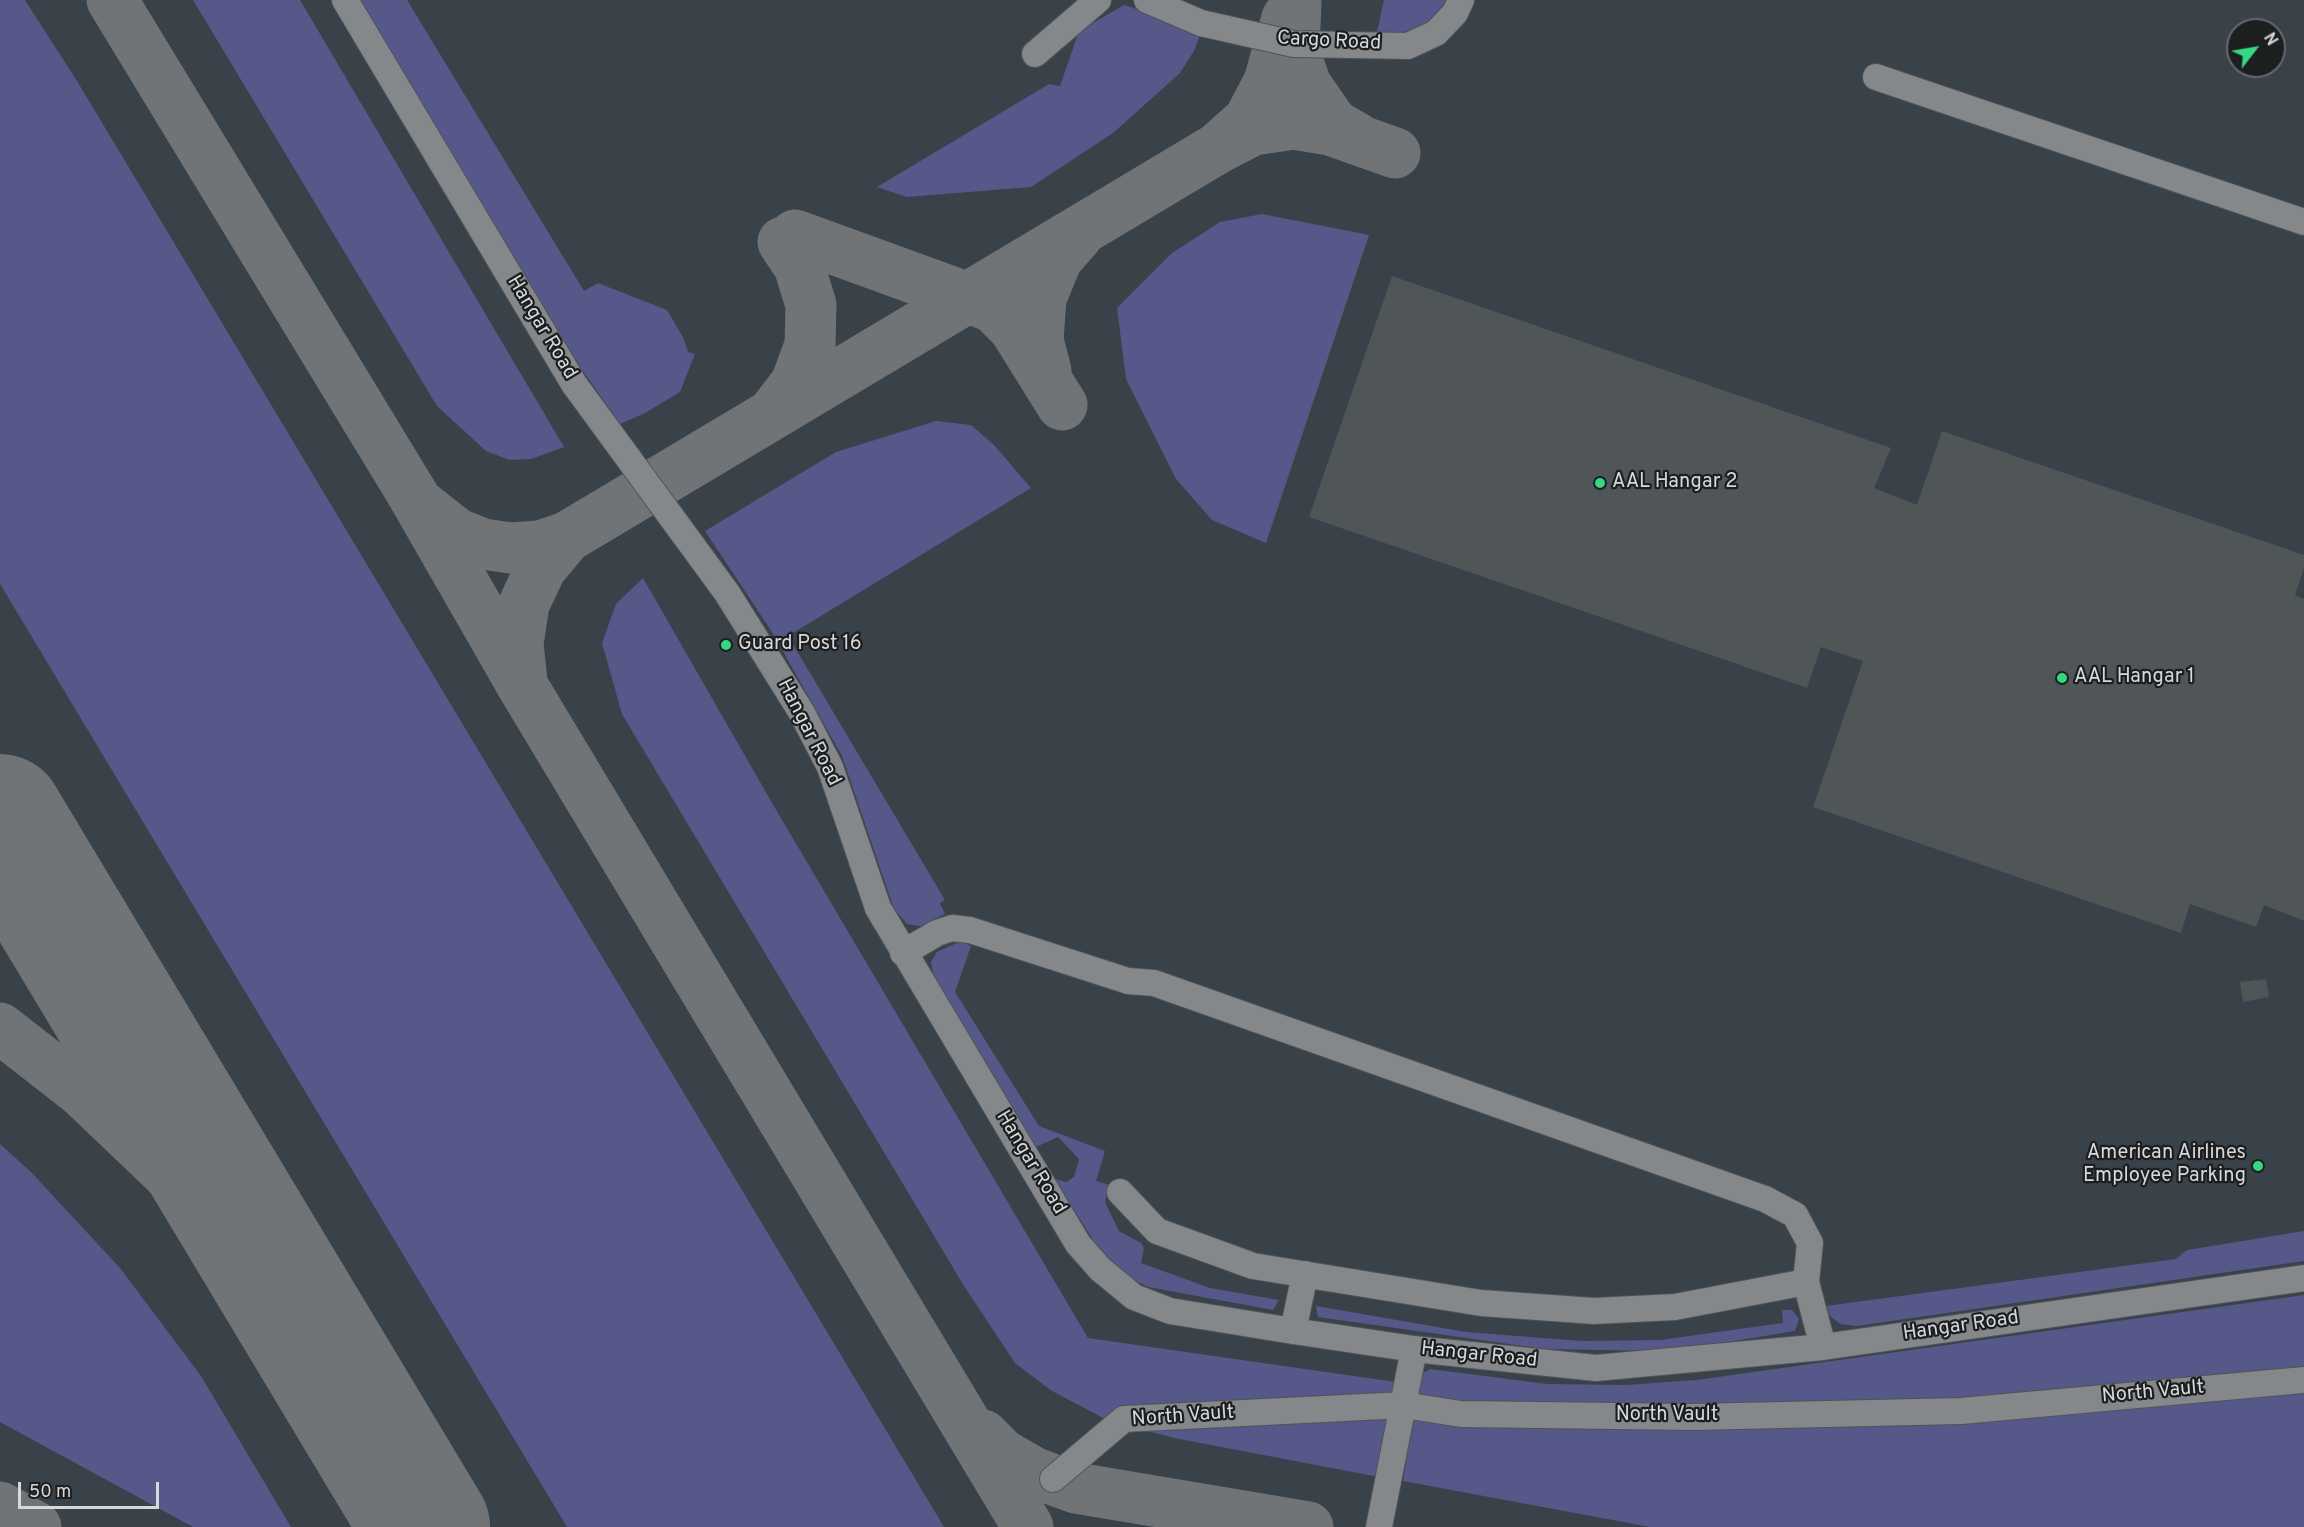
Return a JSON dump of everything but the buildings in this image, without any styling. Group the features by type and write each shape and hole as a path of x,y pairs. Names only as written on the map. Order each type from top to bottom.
{"street":[{"name":"Hangar Road","path":"345,0 574,384 727,593 802,713 830,767 878,908 1078,1244 1100,1269 1134,1297 1170,1311 1293,1331 1414,1349 1596,1368 1823,1347 2304,1278"},
{"path":"1035,54 1098,0"},
{"name":"Cargo Road","path":"1147,0 1201,23 1294,44 1408,46 1436,33 1455,13 1461,0"},
{"path":"1876,77 2304,222"},
{"path":"903,953 937,933 952,928 970,930 1128,981 1154,983 1765,1199 1795,1215 1810,1243 1806,1282 1823,1347"},
{"path":"1120,1192 1157,1231 1253,1266 1481,1303 1594,1311 1675,1307 1806,1282"},
{"path":"1293,1331 1305,1274"},
{"path":"1379,1527 1414,1349"},
{"name":"North Vault","path":"1053,1479 1124,1419 1404,1405 1473,1415 1693,1417 1961,1411 2304,1380"}],"shaded area":[{"path":"0,0 2304,0 2304,1527 0,1527"},
{"path":"0,0 25,0 77,81 944,1527 567,1527 0,584"},
{"path":"193,0 300,0 564,447 531,459 509,460 486,451 437,406"},
{"path":"360,0 407,0 584,291 598,283 667,310 684,339 688,352 695,354 680,392 645,413 620,424 569,351"},
{"path":"1384,0 1448,0 1429,23 1418,29 1393,34 1377,32"},
{"path":"1124,5 1202,30 1194,51 1180,73 1113,133 1031,187 907,197 877,187 1049,84 1060,86 1079,31"},
{"path":"1262,214 1369,235 1266,543 1212,520 1176,479 1126,379 1117,308 1172,253 1220,222"},
{"path":"936,421 971,425 994,445 1031,488 788,636 945,900 940,903 945,914 921,926 907,924 894,909 842,756 772,632 705,531 836,452"},
{"path":"643,578 775,808 1088,1338 1396,1382 1379,1477 1174,1438 1109,1421 1052,1391 1015,1363 964,1286 622,714 602,643 616,604"},
{"path":"961,941 971,946 955,992 1039,1126 1105,1151 1096,1181 1110,1185 1105,1202 1119,1231 1141,1243 1144,1248 1141,1263 1210,1288 1279,1300 1273,1310 1148,1287 1122,1274 1104,1258 1055,1179 1066,1182 1074,1177 1079,1159 1058,1137 1036,1147 934,979 931,962 937,952"},
{"path":"0,1144 31,1172 120,1268 201,1376 291,1527 193,1527 0,1422"},
{"path":"2304,1231 2304,1261 1857,1326 1840,1324 1830,1316 1826,1306 2176,1259 2187,1250"},
{"path":"2304,1295 2304,1369 1954,1401 1808,1401 1600,1408 1438,1402 1417,1395 1422,1374 1430,1369 1547,1384 1626,1385 1696,1380"},
{"path":"1316,1306 1466,1332 1582,1341 1660,1340 1783,1323 1782,1310 1792,1310 1799,1319 1795,1331 1716,1344 1652,1351 1544,1349 1318,1317"},
{"path":"2304,1391 2304,1527 1650,1527 1403,1481 1413,1419"}],"taxiway":[{"path":"112,0 413,495 522,685 1028,1527"},
{"path":"1296,0 1294,51 1306,85 1333,124 1357,138"},
{"path":"1220,146 1249,120 1269,82 1287,18"},
{"path":"423,507 456,533 483,544 511,548 540,546 567,537 1218,148 1253,130 1294,124 1330,130 1395,153"},
{"path":"795,235 993,307 1014,328 1062,405"},
{"path":"1046,371 1038,340 1041,298 1057,259 1078,235"},
{"path":"773,413 796,383 810,345 811,305 799,266 783,242"},
{"path":"522,681 518,644 524,604 541,568 567,537"},
{"path":"0,1028 82,1092 188,1193 244,1259 348,1396"},
{"path":"983,1435 1002,1454 1035,1473 1076,1488 1308,1527"},
{"path":"0,1507 36,1527"}],"runway":[{"path":"0,818 426,1527"}],"place":[{"name":"AAL Hangar 2","path":"1600,483"},
{"name":"Guard Post 16","path":"726,645"},
{"name":"AAL Hangar 1","path":"2062,678"},
{"name":"American Airlines Employee Parking","path":"2258,1166"}]}
